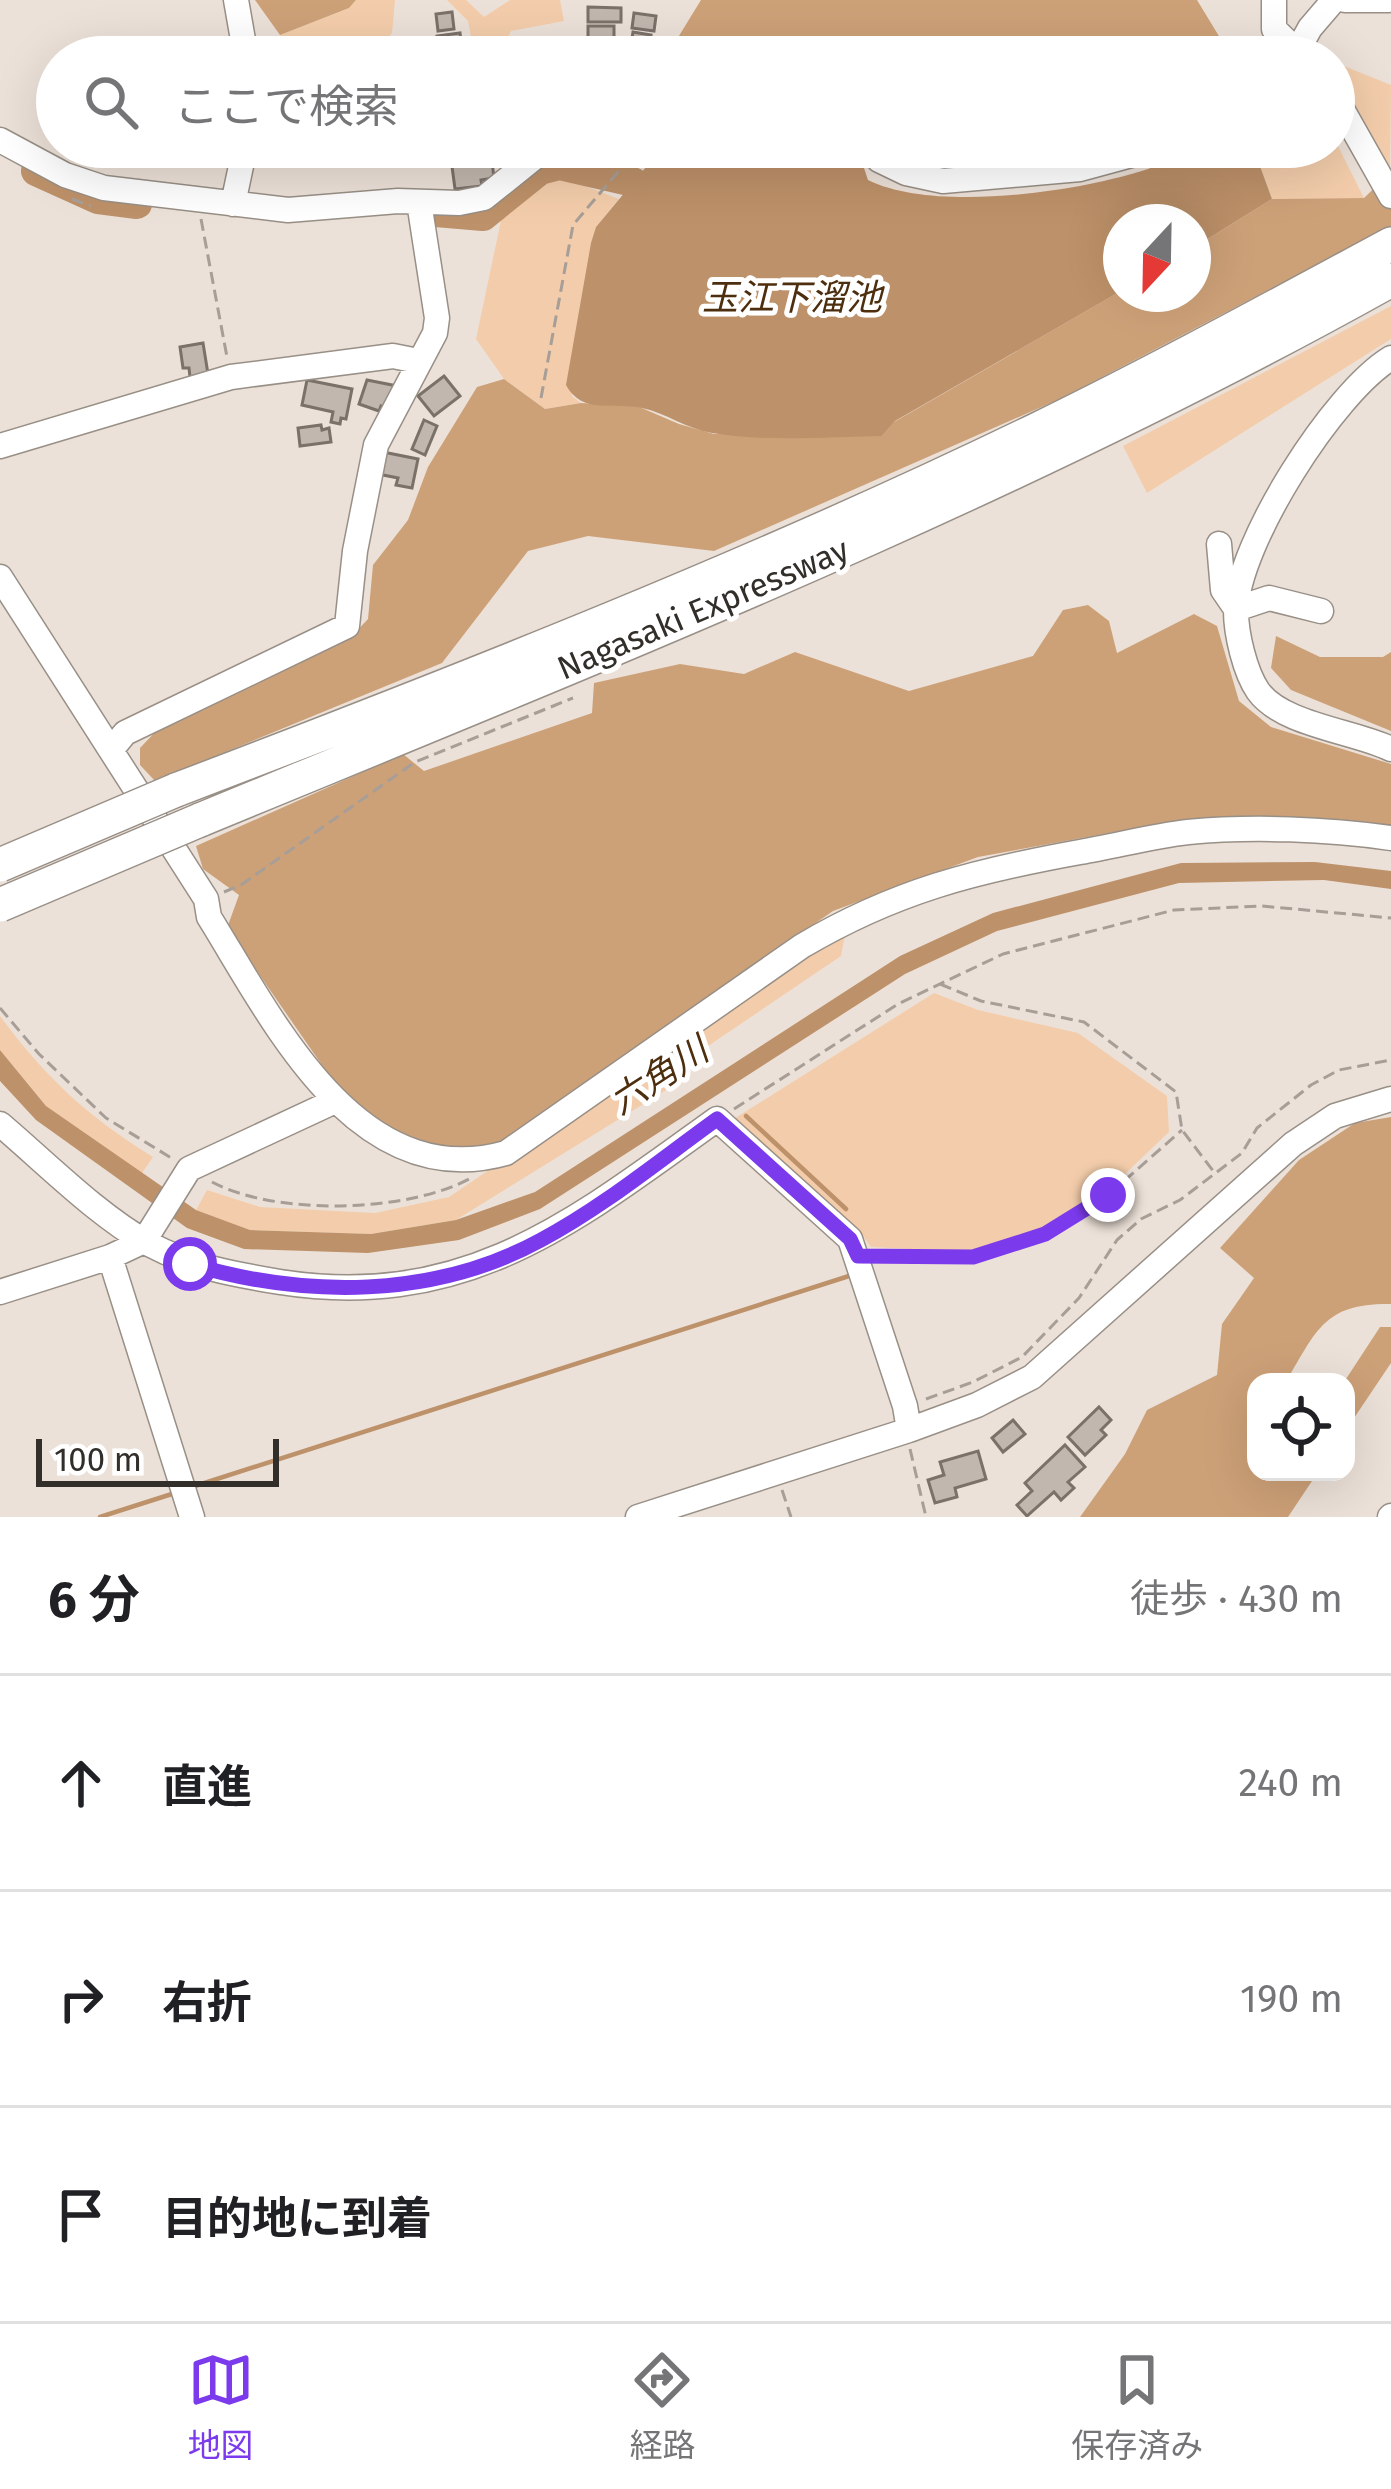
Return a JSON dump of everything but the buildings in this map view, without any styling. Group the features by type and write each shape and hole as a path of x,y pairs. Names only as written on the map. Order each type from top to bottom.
{"highway":[{"name":"Nagasaki Expressway","path":"0,865 176,790 619,616 822,529 1039,428 1391,244"},
{"name":"Nagasaki Expressway","path":"0,904 650,633 1051,455 1289,337 1391,280"}],"street":[{"path":"236,0 242,36"},
{"path":"1274,0 1274,29 1280,36"},
{"path":"1306,36 1334,0"},
{"path":"1345,0 1389,0"},
{"path":"1355,132 1391,196"},
{"path":"0,140 36,158"},
{"path":"55,168 84,183 288,210 419,210 459,203 484,198 522,168"},
{"path":"233,204 241,168"},
{"path":"896,168 943,181 1085,168"},
{"path":"112,749 124,733 347,626 355,551 376,445 435,333 437,317 419,210"},
{"path":"0,446 231,376 393,356 418,361"},
{"path":"1391,358 1340,403 1269,513 1251,554 1236,609 1240,640 1257,689 1270,702 1288,714 1391,749"},
{"path":"1220,544 1223,590 1236,609"},
{"path":"0,577 206,899 208,917 272,1018 335,1101 367,1128 401,1147 428,1155 482,1160 506,1153 802,946 915,890 989,868 1189,832 1391,838"},
{"path":"1236,609 1269,598 1321,611"},
{"path":"638,1517 776,1473 907,1418 976,1406 1032,1377 1293,1144 1335,1116 1391,1099"},
{"path":"0,1292 110,1257 144,1241 189,1169 335,1101"},
{"path":"0,1124 144,1241 212,1271 345,1289 436,1281 540,1241 717,1119 850,1239 907,1418"},
{"path":"110,1257 187,1500"}],"path":[{"path":"541,398 566,243 573,224 620,168"},
{"path":"60,193 80,204 100,207"},
{"path":"200,218 231,376"},
{"path":"206,899 241,885 415,762 573,698"},
{"path":"717,1119 898,1004 1003,954 1174,910 1262,906 1391,918"},
{"path":"940,984 981,1001 1084,1022 1175,1092 1182,1130 1215,1173"},
{"path":"926,1517 907,1418 1022,1357 1078,1298 1117,1240 1242,1153 1257,1127 1311,1085 1340,1070 1391,1060"},
{"path":"858,1256 973,1257 1045,1234 1108,1195 1182,1130"},
{"path":"776,1473 791,1517"}],"shaded area":[{"path":"255,0 356,0 349,8 280,35"},
{"path":"356,0 395,0 392,33 280,35 349,8"},
{"path":"447,0 466,0 484,17 510,0 560,0 564,21 511,31 508,36 471,36 468,21"},
{"path":"701,0 1197,0 1219,36 679,36"},
{"path":"1355,70 1391,85 1390,172 1355,108"},
{"path":"1261,168 1349,168 1364,198 1272,199"},
{"path":"1391,172 1391,226 1062,398 714,551 588,536 528,551 442,663 155,781 140,765 140,748 159,728 352,636 368,619 373,565 408,520 428,467 477,387 504,379 545,409 581,403 637,406 714,434 882,436 894,422 1103,301 1103,312 1211,312 1211,237 1272,199 1364,198"},
{"path":"544,178 564,178 619,199 596,227 572,396 581,403 545,409 504,379 476,339 503,211"},
{"path":"1391,306 1391,339 1147,493 1123,446"},
{"path":"1088,605 1109,621 1117,653 1194,614 1217,626 1239,701 1271,727 1391,764 1391,829 1337,821 1175,821 978,857 833,911 500,1142 454,1151 401,1138 351,1107 227,928 239,895 203,869 196,846 403,754 424,771 592,713 594,683 680,664 744,674 795,652 909,691 1033,656 1063,610"},
{"path":"1276,636 1320,657 1383,657 1391,652 1391,731 1291,690 1271,668"},
{"path":"846,929 841,956 686,1061 671,1087 456,1220 371,1234 250,1230 196,1210 207,1190 260,1207 375,1213 449,1197"},
{"path":"934,993 978,1010 1078,1033 1167,1096 1169,1132 1104,1194 1039,1232 966,1252 871,1247 857,1228 732,1120"},
{"path":"0,1016 69,1094 153,1157 142,1173 46,1106 0,1050"},
{"path":"1391,1117 1391,1304 1337,1314 1315,1334 1291,1373 1247,1373 1247,1481 1312,1481 1288,1517 1080,1517 1125,1454 1147,1410 1217,1375 1222,1324 1254,1278 1220,1248 1299,1160 1355,1123"},
{"path":"1380,1327 1391,1327 1391,1363 1355,1417 1355,1373 1350,1373"}],"water":[{"name":"玉江下溜池","path":"645,168 864,168 868,180 896,190 968,197 1084,185 1150,168 1261,168 1272,199 1211,237 1211,204 1103,204 1103,301 895,421 882,436 732,436 703,431 642,408 581,400 566,385 596,227"},
{"path":"1315,862 1391,871 1391,889 1324,880 1179,883 997,931 905,974 540,1209 459,1240 368,1253 244,1249 187,1228 36,1120 0,1081 0,1050 46,1106 196,1210 250,1230 371,1234 456,1220 535,1192 900,956 993,913 1181,863"}],"waterway":[{"path":"424,211 483,216 548,168"},
{"path":"572,168 633,182"},
{"path":"36,171 98,199 137,204"},
{"path":"746,1116 846,1209"},
{"path":"192,1487 849,1276"},
{"path":"100,1517 175,1493"}],"route":[{"path":"190,1264 303,1286 345,1289 436,1281 540,1241 717,1119 850,1239 858,1256 973,1257 1045,1234 1108,1195"}],"water label":[{"name":"六角川","path":"659,1076"}]}
